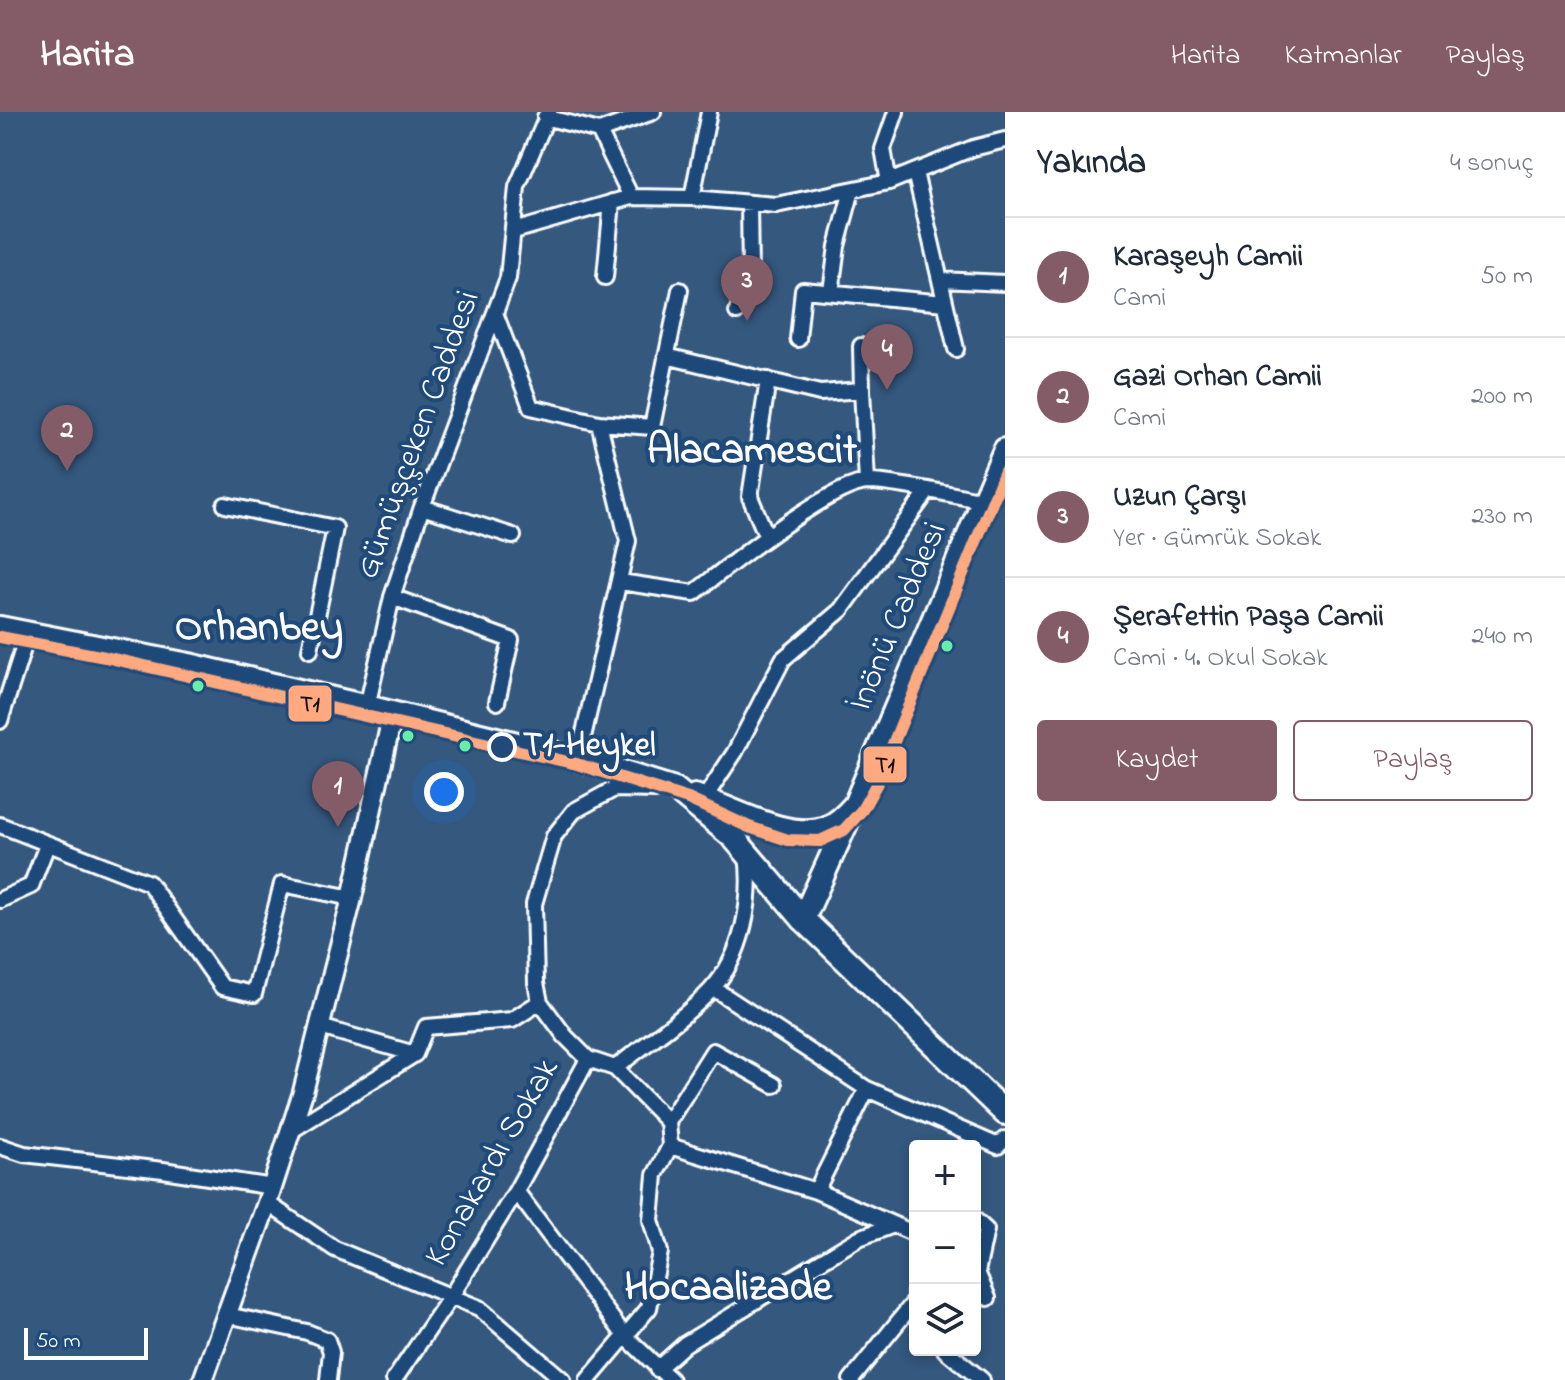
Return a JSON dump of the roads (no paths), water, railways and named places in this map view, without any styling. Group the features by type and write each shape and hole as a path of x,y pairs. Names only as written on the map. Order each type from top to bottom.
{"main road":[{"name":"İnönü Caddesi","path":"803,919 855,805 1005,450"},
{"path":"0,628 178,663 578,759 675,789 775,826 802,832 830,827 855,805"},
{"path":"675,789 723,827 803,919 1005,1113"}],"street":[{"path":"547,115 599,131 653,112"},
{"path":"692,198 709,112"},
{"path":"889,182 883,149 896,112"},
{"name":"Gümüşçeken Caddesi","path":"367,707 392,597 422,507 508,278 517,187 547,115"},
{"path":"599,131 631,197"},
{"path":"514,231 631,197 776,205 889,182 973,148 1005,140"},
{"path":"915,172 956,349"},
{"path":"831,292 837,246 852,190"},
{"path":"605,277 612,202"},
{"path":"737,312 750,272 749,203"},
{"path":"940,280 1005,283"},
{"path":"495,313 531,407 599,423 652,427 680,290"},
{"path":"798,339 803,290 945,303"},
{"path":"861,346 867,482"},
{"path":"666,356 820,393 862,390"},
{"path":"767,537 750,497 768,380"},
{"path":"578,759 628,541 599,423"},
{"path":"620,582 694,593 767,537 836,493 867,482 985,501"},
{"path":"704,799 735,752 783,659 841,610 928,491"},
{"path":"225,505 335,528 310,650"},
{"path":"422,507 513,536"},
{"path":"392,597 511,640 497,702"},
{"path":"0,721 28,633"},
{"path":"203,1380 270,1195 320,1027 393,713"},
{"path":"668,1122 615,1068 588,1059 565,1036 540,1002 536,983 534,904 554,836 574,811 614,789 675,789"},
{"path":"0,825 149,883 222,987 254,994 282,884 352,898"},
{"path":"0,900 31,886 47,845"},
{"path":"615,1068 713,988 733,955 743,928 750,878 746,851"},
{"path":"713,988 867,1089 969,1140"},
{"path":"289,1132 415,1054 426,1027 512,1020 540,1002"},
{"path":"320,1027 415,1054"},
{"path":"588,1380 649,1308 660,1252 651,1220 655,1175 670,1146 668,1122 713,1051 774,1085"},
{"name":"Konakardı Sokak","path":"394,1380 450,1298 516,1191 588,1059"},
{"path":"816,1191 867,1089"},
{"path":"981,1143 998,1146 1005,1139"},
{"path":"0,1146 51,1158 163,1170 270,1195 335,1249 479,1308 563,1380"},
{"path":"670,1146 816,1191 909,1231"},
{"path":"516,1191 625,1336 671,1380"},
{"path":"657,1369 685,1344 806,1270 859,1238 894,1225"},
{"path":"981,1225 986,1230 981,1253"},
{"path":"981,1281 988,1298"},
{"path":"227,1315 307,1332 327,1340 331,1352 328,1380"},
{"path":"851,1380 909,1317"},
{"path":"952,1356 982,1380"}],"place":[{"name":"Uzun Çarşı","path":"747,321"},
{"name":"Şerafettin Paşa Camii","path":"887,390"},
{"name":"Gazi Orhan Camii","path":"67,471"},
{"name":"T1-Heykel","path":"502,747"},
{"name":"Karaşeyh Camii","path":"338,827"}],"district":[{"name":"Alacamescit","path":"752,451"},
{"name":"Orhanbey","path":"259,628"},
{"name":"Hocaalizade","path":"728,1288"}]}
